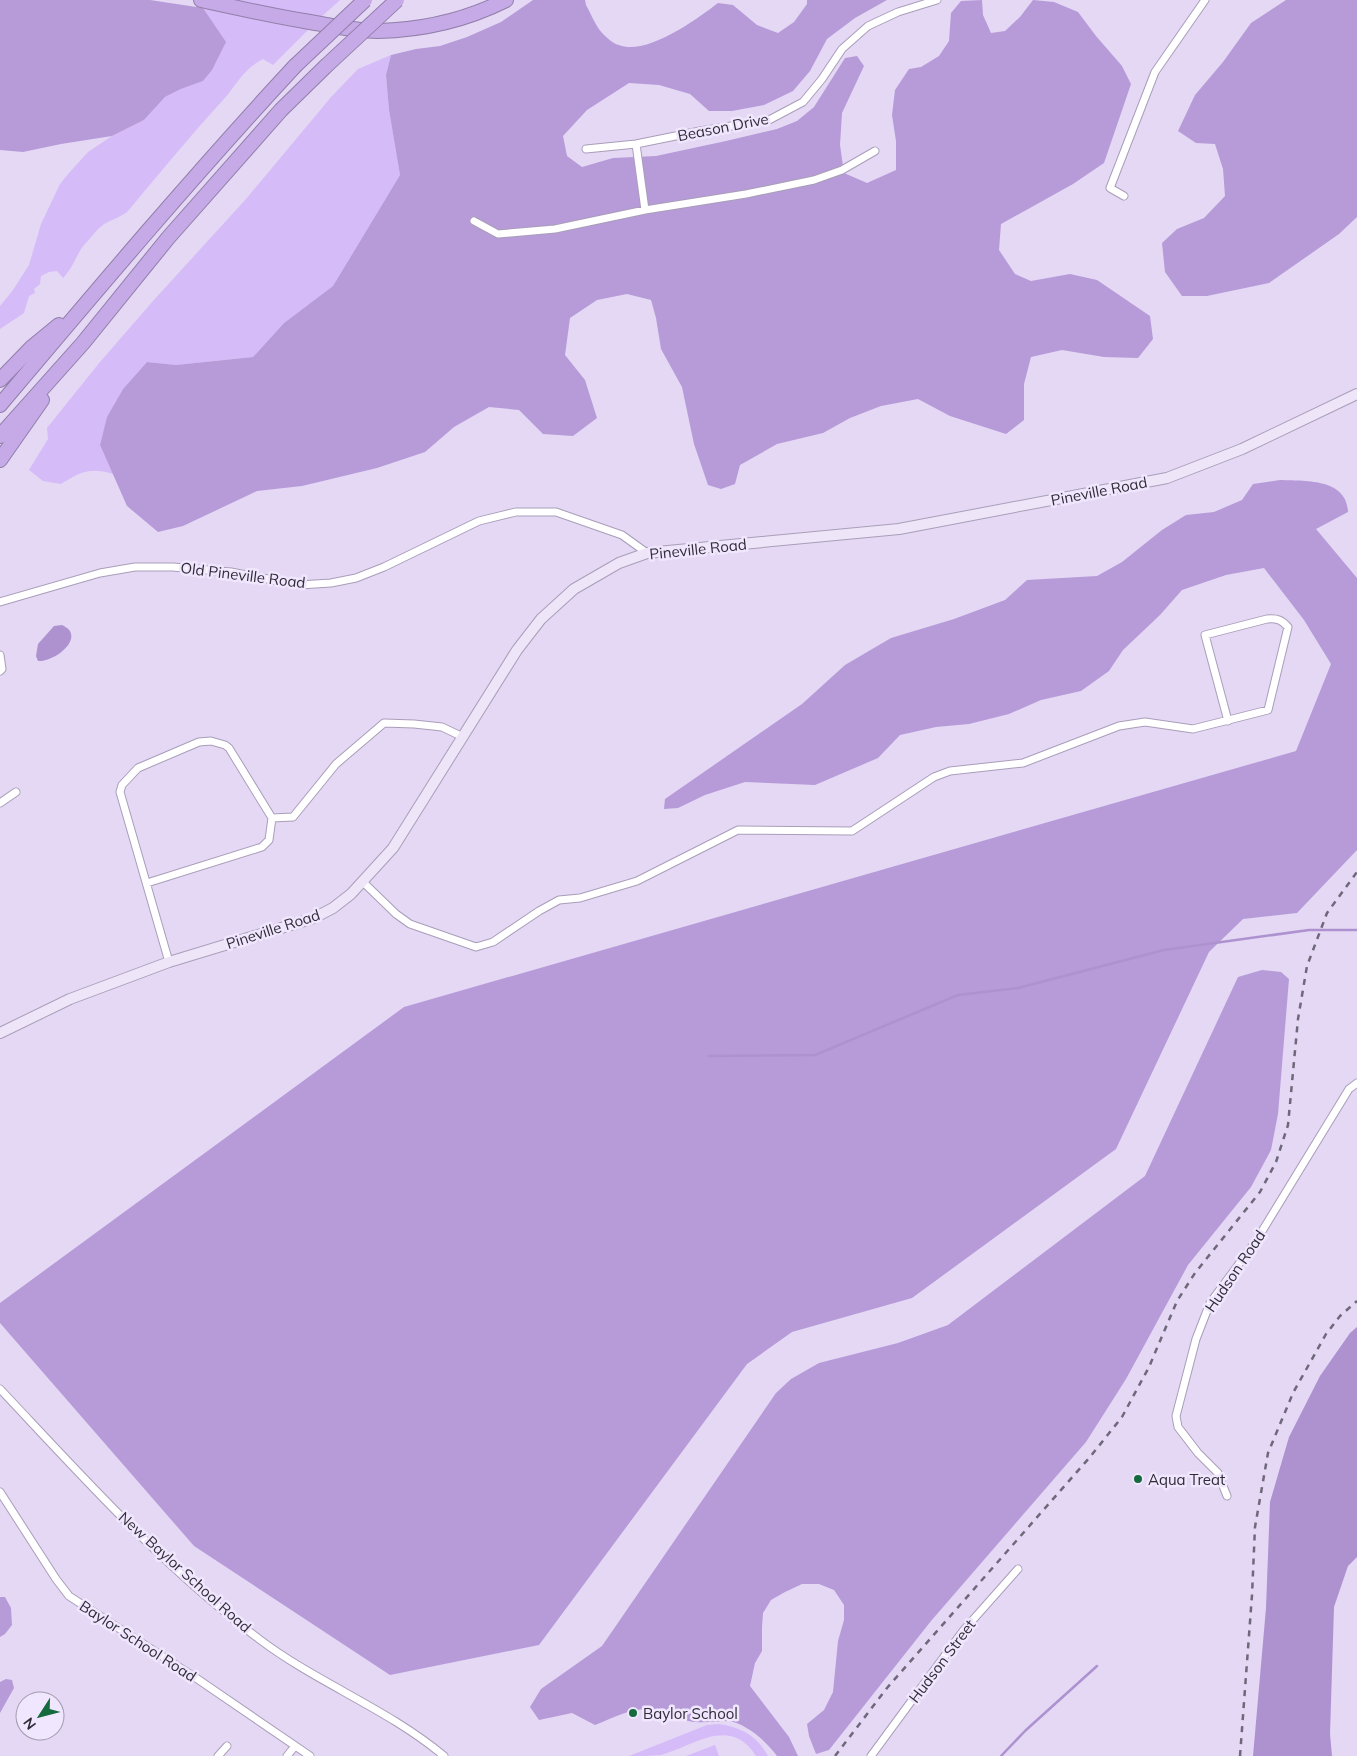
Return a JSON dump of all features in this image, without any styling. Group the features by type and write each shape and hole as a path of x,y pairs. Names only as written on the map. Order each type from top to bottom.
{"highway":[{"path":"201,0 342,28 376,31 413,29 454,20 493,7 506,0"},
{"path":"0,405 238,127 295,66 365,0"},
{"path":"0,460 84,343 168,238 281,110 396,0"},
{"path":"0,380 31,348 88,300"},
{"path":"0,436 84,343"}],"main road":[{"name":"Pineville Road","path":"0,1033 70,999 169,962 314,918 332,908 363,882 394,848 517,650 541,618 574,588 619,563 647,553 899,529 1167,478 1242,449 1357,394"}],"street":[{"name":"Beason Drive","path":"586,149 636,144 768,120 804,102 842,49 868,26 898,12 937,0"},
{"path":"1124,196 1110,188 1155,72 1205,0"},
{"path":"636,144 645,210"},
{"path":"474,221 498,234 555,229 645,210 746,194 814,180 842,170 876,151"},
{"name":"Old Pineville Road","path":"0,602 100,573 135,567 173,567 231,572 299,585 331,584 356,578 384,567 479,521 516,512 556,512 622,535 647,553"},
{"path":"363,882 396,914 410,924 476,947 493,942 538,911 559,900 580,898 637,881 738,830 852,831 934,777 950,771 1023,763 1119,726 1145,722 1193,729 1228,721 1268,710 1286,643 1288,627 1284,622 1276,618 1267,619 1205,635 1228,721"},
{"path":"0,655 2,669 0,670"},
{"path":"272,818 293,817 336,764 384,723 442,727 463,736"},
{"path":"147,883 262,847 268,840 272,818 240,764 225,745 211,741 199,742 138,768 122,785 120,792 169,962"},
{"path":"0,803 16,792"},
{"name":"Hudson Road","path":"1227,1496 1218,1473 1178,1427 1176,1416 1196,1340 1210,1303 1256,1241 1349,1088 1357,1083"},
{"name":"New Baylor School Road","path":"0,1389 122,1516 214,1603 260,1640 317,1676 373,1707 433,1746 444,1756"},
{"name":"Baylor School Road","path":"0,1492 34,1546 69,1596 196,1678 310,1756"},
{"name":"Hudson Street","path":"871,1756 963,1631 1018,1569"},
{"path":"218,1756 227,1746"},
{"path":"287,1756 295,1746"}],"shaded area":[{"path":"0,0 150,0 203,8 226,42 212,70 203,81 165,97 144,120 112,136 23,152 0,150"},
{"path":"227,0 340,0 320,18"},
{"path":"533,0 585,0 598,28 603,34 619,45 630,47 657,41 671,34 698,18 718,3 733,5 757,25 778,33 794,22 807,4 807,0 887,0 855,18 827,39 810,71 793,91 764,105 732,111 709,111 690,94 659,85 629,83 587,110 563,136 567,156 582,167 613,158 656,156 777,129 797,121 814,107 845,58 857,56 864,66 842,113 840,145 844,173 867,183 896,170 896,141 892,115 895,90 909,69 921,67 939,56 949,41 951,13 961,1 982,0 983,15 991,33 1005,31 1020,17 1033,0 1054,2 1078,12 1122,66 1131,84 1104,163 1073,184 1001,224 999,250 1015,274 1031,281 1070,274 1097,280 1150,316 1153,339 1138,358 1104,357 1062,350 1031,357 1024,384 1024,420 1006,434 950,416 918,399 881,406 850,418 823,433 777,444 740,465 735,484 721,489 708,485 694,444 682,387 661,349 651,300 627,294 597,300 570,318 565,355 585,380 597,418 573,436 543,434 519,410 489,407 454,427 425,452 377,468 302,486 257,491 183,526 158,532 127,506 100,445 107,417 123,389 147,362 176,365 253,357 284,323 333,286 400,175 389,110 386,75 391,55 440,46 467,37 501,22"},
{"path":"1286,0 1357,0 1357,217 1339,234 1269,283 1207,296 1182,296 1165,272 1162,243 1177,229 1204,218 1225,196 1223,169 1215,144 1196,143 1178,131 1195,95 1223,62 1251,23"},
{"path":"203,8 310,28 273,65 263,59 245,72 127,212 97,230 81,249 63,278 57,271 41,276 40,284 34,289 35,293 29,296 24,313 0,329 0,306 29,265 41,224 60,184 69,173 88,152 112,136 144,120 165,97 203,81 225,42"},
{"path":"391,55 386,75 389,110 400,175 333,286 284,323 253,357 176,365 147,362 123,389 107,418 100,445 113,474 98,471 85,472 61,484 43,481 29,470 48,439 47,428 100,362 153,301 246,199 332,96 358,69"},
{"path":"1280,480 1323,484 1332,487 1346,501 1348,512 1316,529 1357,578 1357,850 1297,913 1243,919 1209,952 1116,1149 912,1298 792,1332 747,1364 539,1645 390,1675 194,1546 0,1323 0,1303 404,1007 1296,751 1331,664 1304,620 1264,568 1226,575 1182,590 1160,615 1123,650 1109,671 1081,691 1041,700 1009,714 969,724 936,727 900,735 878,758 815,785 745,782 705,795 678,808 664,809 665,799 802,704 845,665 891,638 954,619 1005,600 1027,580 1097,576 1122,562 1162,530 1186,515 1214,512 1242,500 1253,484"},
{"path":"62,625 69,630 71,635 66,648 53,657 38,661 36,656 38,644 54,626"},
{"path":"1262,970 1281,972 1289,979 1278,1114 1271,1150 1251,1187 1188,1265 1126,1379 1086,1442 931,1621 829,1750 816,1754 809,1736 807,1724 824,1710 833,1692 838,1641 844,1620 844,1605 834,1590 819,1584 802,1584 771,1600 763,1613 762,1651 755,1663 750,1686 789,1737 798,1756 777,1756 756,1734 742,1725 728,1721 694,1722 661,1710 642,1709 632,1711 595,1725 572,1713 539,1720 530,1707 541,1689 602,1646 776,1393 791,1379 819,1363 898,1343 948,1325 1145,1176 1238,977"},
{"path":"1357,1327 1357,1557 1348,1566 1334,1607 1330,1734 1332,1756 1253,1756 1266,1608 1270,1502 1289,1437 1320,1376 1350,1333"},
{"path":"0,1597 5,1597 11,1608 12,1625 0,1637"},
{"path":"6,1679 12,1680 14,1688 0,1713 0,1682"},
{"path":"719,1724 734,1727 748,1734 759,1743 768,1756 756,1756 746,1744 735,1737 723,1735 711,1737 661,1755 629,1756 707,1725"},
{"path":"715,1745 719,1756 686,1756"}],"waterway":[{"path":"709,1056 815,1055 958,995 1018,988 1164,950 1309,930 1357,930"},
{"path":"1001,1756 1026,1730 1097,1666"}],"railway":[{"path":"835,1756 887,1688 1090,1457 1122,1417 1149,1367 1177,1301 1195,1273 1260,1192 1276,1162 1288,1125 1298,1019 1307,966 1327,913 1357,872"},
{"path":"1240,1756 1255,1527 1268,1453 1293,1393 1326,1334 1340,1316 1357,1301"}],"place":[{"name":"Aqua Treat","path":"1138,1479"},
{"name":"Baylor School","path":"633,1713"}]}
